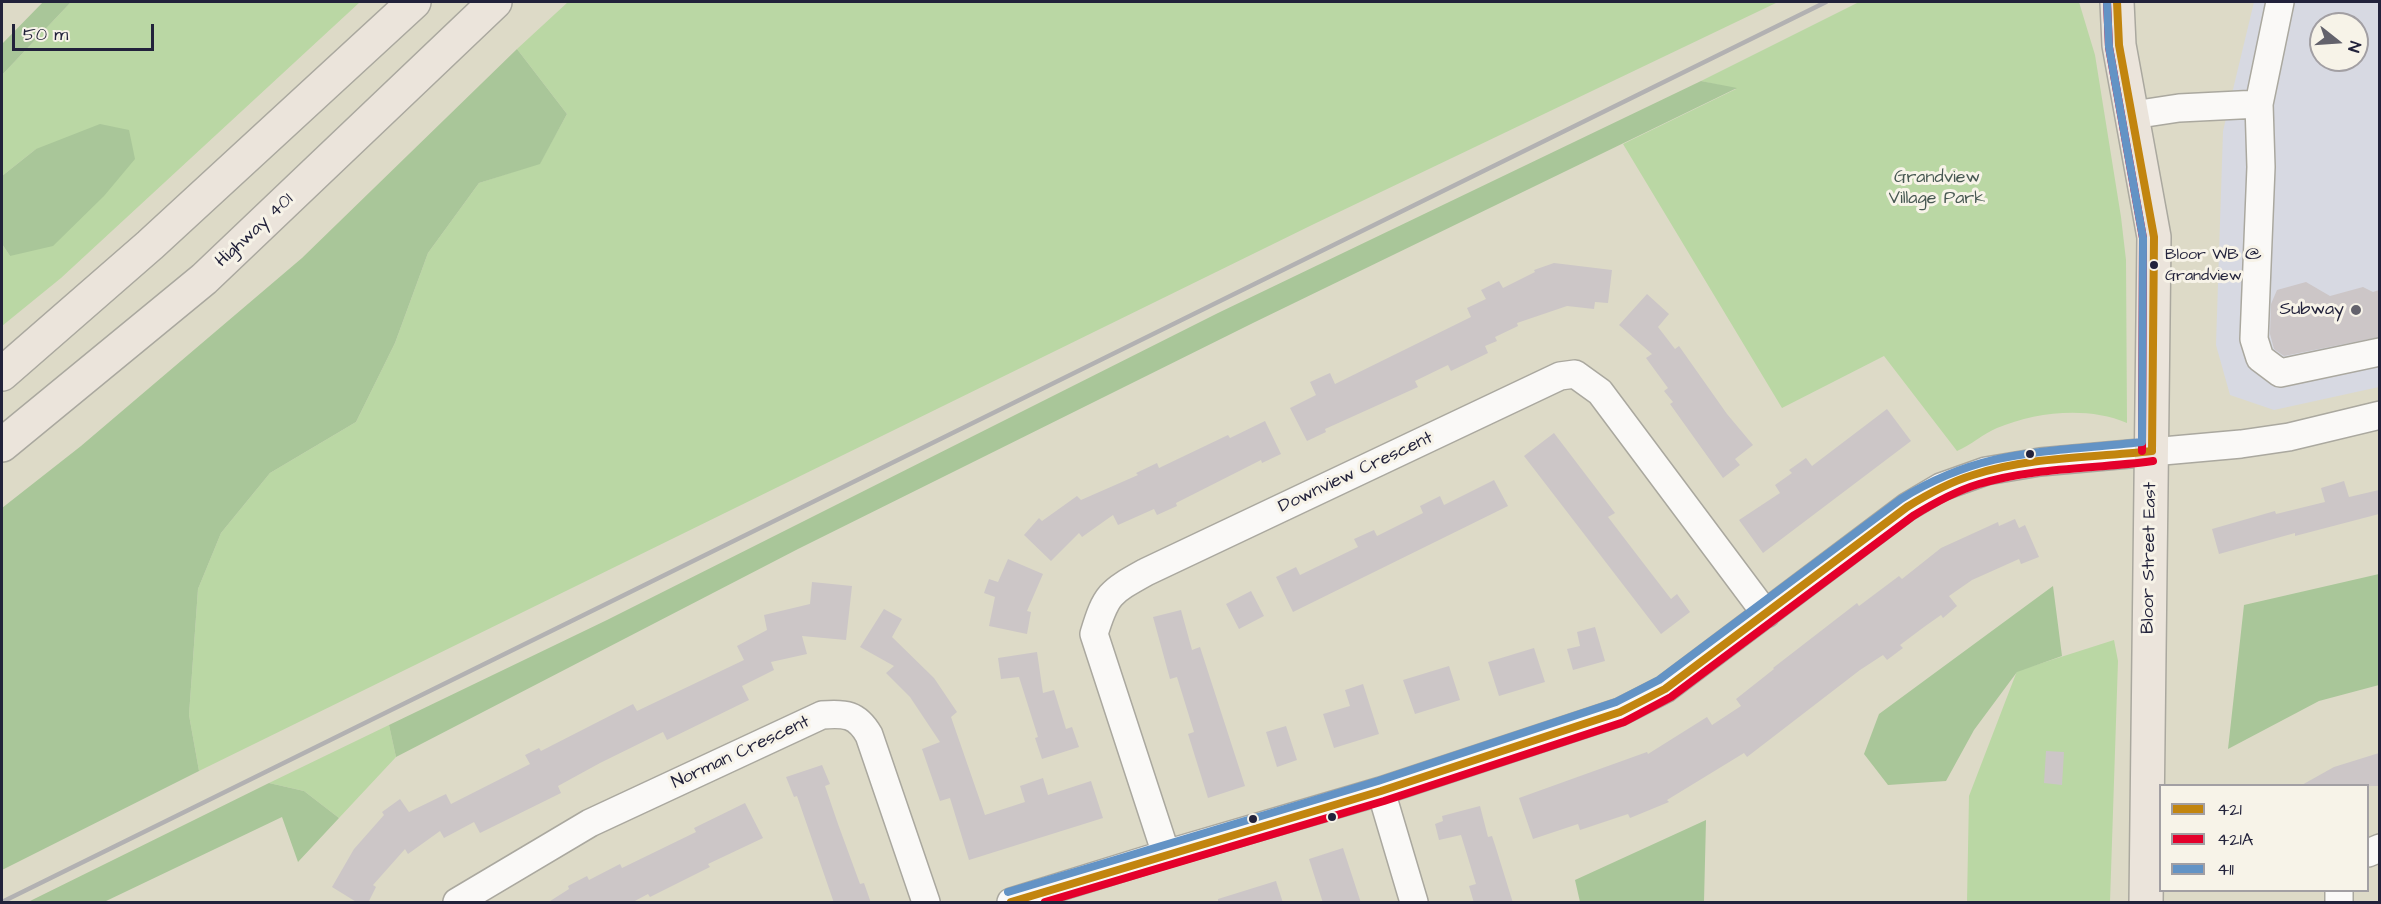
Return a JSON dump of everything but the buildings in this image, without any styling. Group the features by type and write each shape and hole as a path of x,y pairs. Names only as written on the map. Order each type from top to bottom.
{"main road":[{"path":"2,374 150,245 414,2"},
{"name":"Highway 401","path":"2,445 204,279 495,2"},
{"name":"Bloor Street East","path":"2117,2 2119,45 2154,237 2146,903"}],"street":[{"path":"2280,2 2259,104 2261,167 2254,339 2260,358 2280,373 2379,352"},
{"path":"2133,115 2179,108 2259,104"},
{"name":"Downview Crescent","path":"1166,854 1094,634 1103,606 1113,591 1146,572 1560,376 1575,374 1600,392 1766,614"},
{"path":"1011,903 1166,854 1381,791 1620,712 1665,689 1907,507 1941,487 1986,471 2040,462 2270,440 2379,415"},
{"name":"Norman Crescent","path":"457,903 590,823 822,715 835,714 848,715 862,722 869,735 926,903"},
{"path":"1381,791 1414,903"}],"shaded area":[{"path":"2254,2 2379,2 2379,387 2274,410 2230,395 2216,345 2223,131"}],"green space":[{"path":"43,2 71,2 2,75 2,44"},
{"path":"71,2 360,2 61,278 2,326 2,244 10,256 36,149 2,176 2,75"},
{"path":"568,2 1778,2 1314,224 199,771 189,715 198,589 221,533 270,473 356,422 395,343 428,253 479,183 540,163 567,114 517,49"},
{"name":"Grandview Village Park","path":"1859,2 2079,2 2095,55 2126,260 2127,423 2095,414 2045,415 2012,422 1997,428 1957,451 1884,356 1782,408 1623,144 1736,89 1701,81"},
{"path":"517,49 567,114 540,164 479,183 428,253 395,343 356,422 270,473 221,533 198,589 189,715 199,771 2,870 2,508 81,446 302,258"},
{"path":"1701,81 1737,88 1255,322 798,549 396,757 389,725 607,620 1218,313"},
{"path":"100,124 129,130 135,159 104,196 53,246 10,256 2,244 2,176 36,149"},
{"path":"2379,574 2379,685 2319,701 2228,749 2244,605"},
{"path":"2053,586 2062,656 2017,672 1974,730 1946,781 1888,785 1864,754 1879,714"},
{"path":"2114,640 2118,661 2110,902 1967,902 1969,796 2017,671"},
{"path":"389,725 396,757 339,818 304,791 269,783"},
{"path":"269,783 304,791 339,818 298,862 282,817 104,902 28,902"},
{"path":"1706,820 1704,902 1580,902 1575,880"}],"railway":[{"path":"2,902 1826,2"}],"transit line":[{"name":"421A","path":"2107,2 2109,47 2143,238 2142,451"},
{"name":"411","path":"1008,892 1378,781 1616,702 1659,680 1901,499 1932,482 1989,461 2018,455 2142,442 2143,238 2109,47 2107,2"},
{"name":"421","path":"2117,2 2119,45 2154,237 2152,451"},
{"name":"421","path":"1011,902 1381,791 1620,712 1665,689 1907,507 1939,489 1973,475 2017,464 2152,451"},
{"name":"421A","path":"1045,902 1384,801 1624,722 1671,697 1913,516 1945,498 1979,484 2022,474 2153,461"}],"place":[{"name":"Bloor WB @ Grandview","path":"2154,265"},
{"name":"Subway","path":"2356,310"}]}
